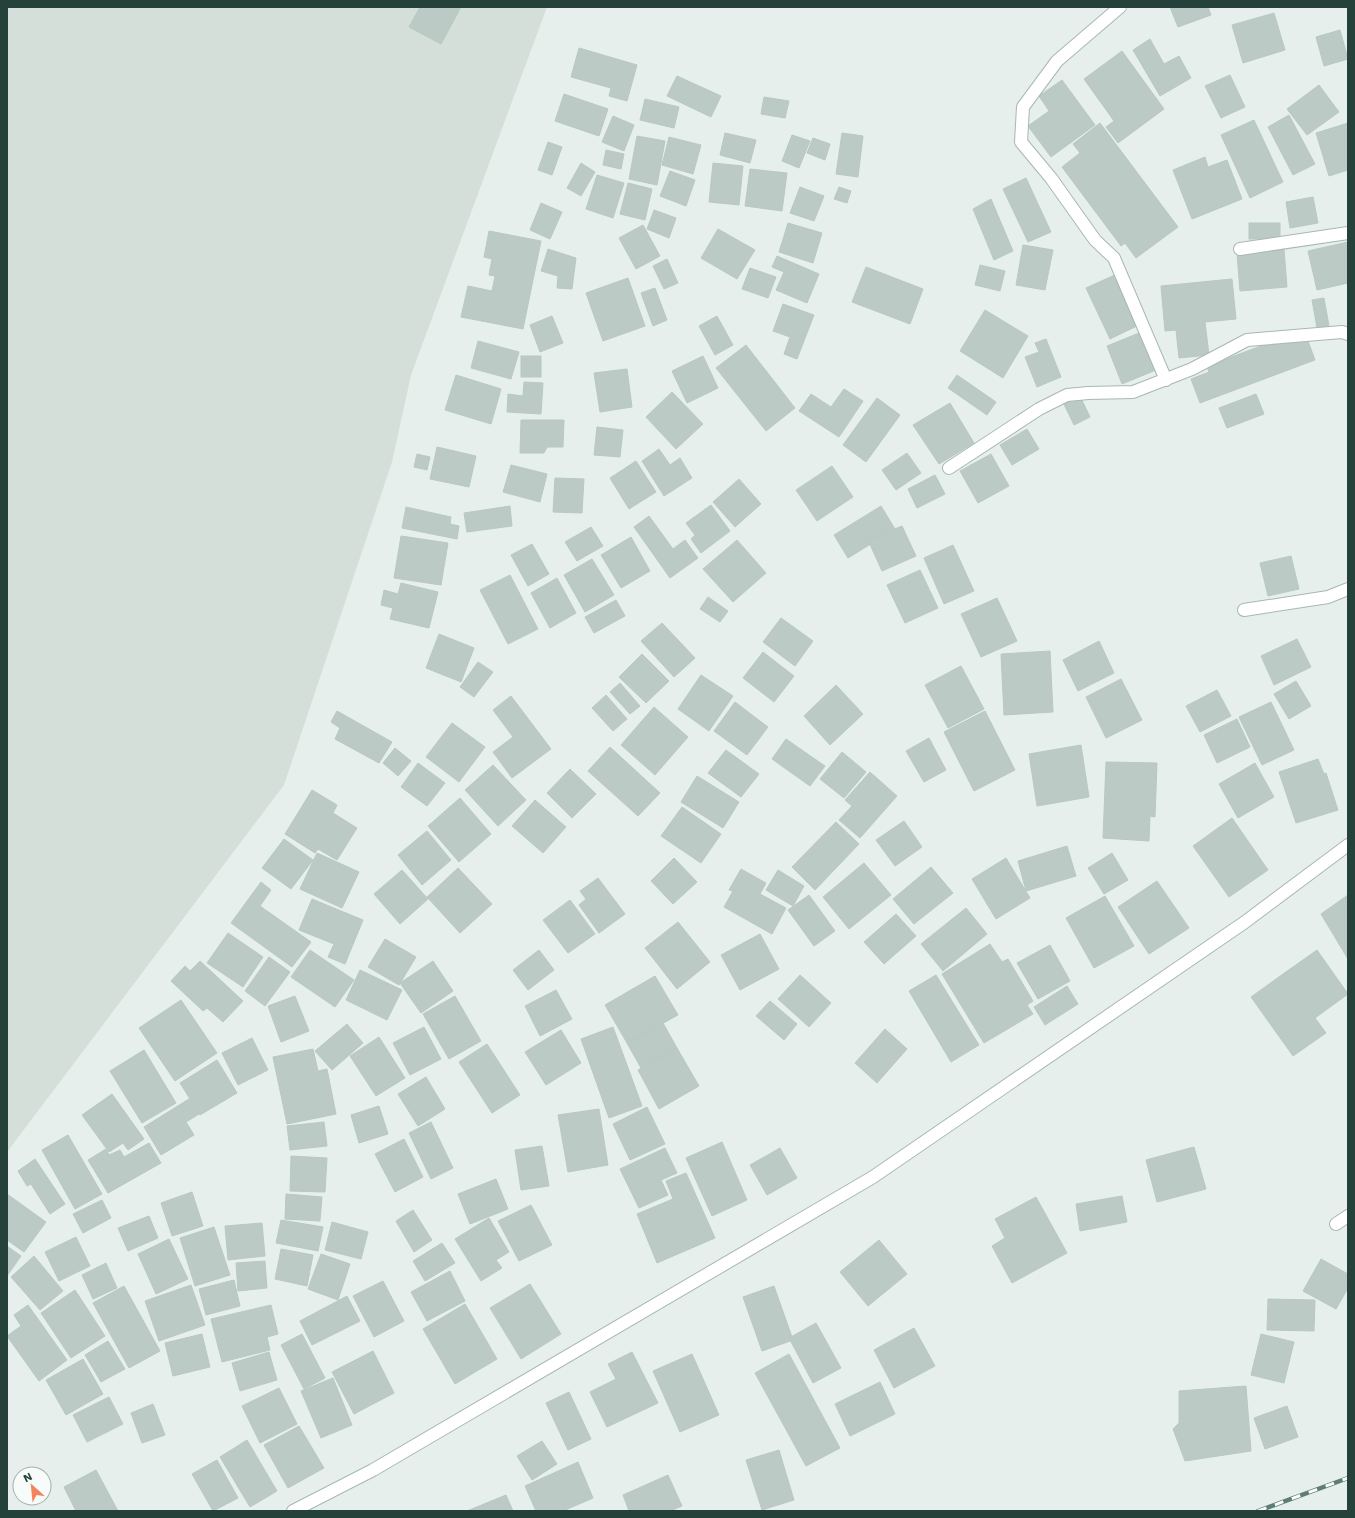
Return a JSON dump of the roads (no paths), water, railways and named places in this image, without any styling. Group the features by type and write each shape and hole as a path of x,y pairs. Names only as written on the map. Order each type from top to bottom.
{"street":[{"path":"1120,7 1058,62 1023,107 1020,142 1050,178 1095,240 1114,258 1166,380"},
{"path":"1240,249 1348,233"},
{"path":"949,468 1039,409 1067,395 1088,392 1133,392 1192,369 1247,340 1342,332 1348,334"},
{"path":"1244,610 1328,597 1348,589"},
{"path":"293,1511 373,1470 874,1177 1246,922 1348,845"},
{"path":"1336,1224 1348,1216"}],"railway":[{"path":"1258,1511 1348,1478"}]}
